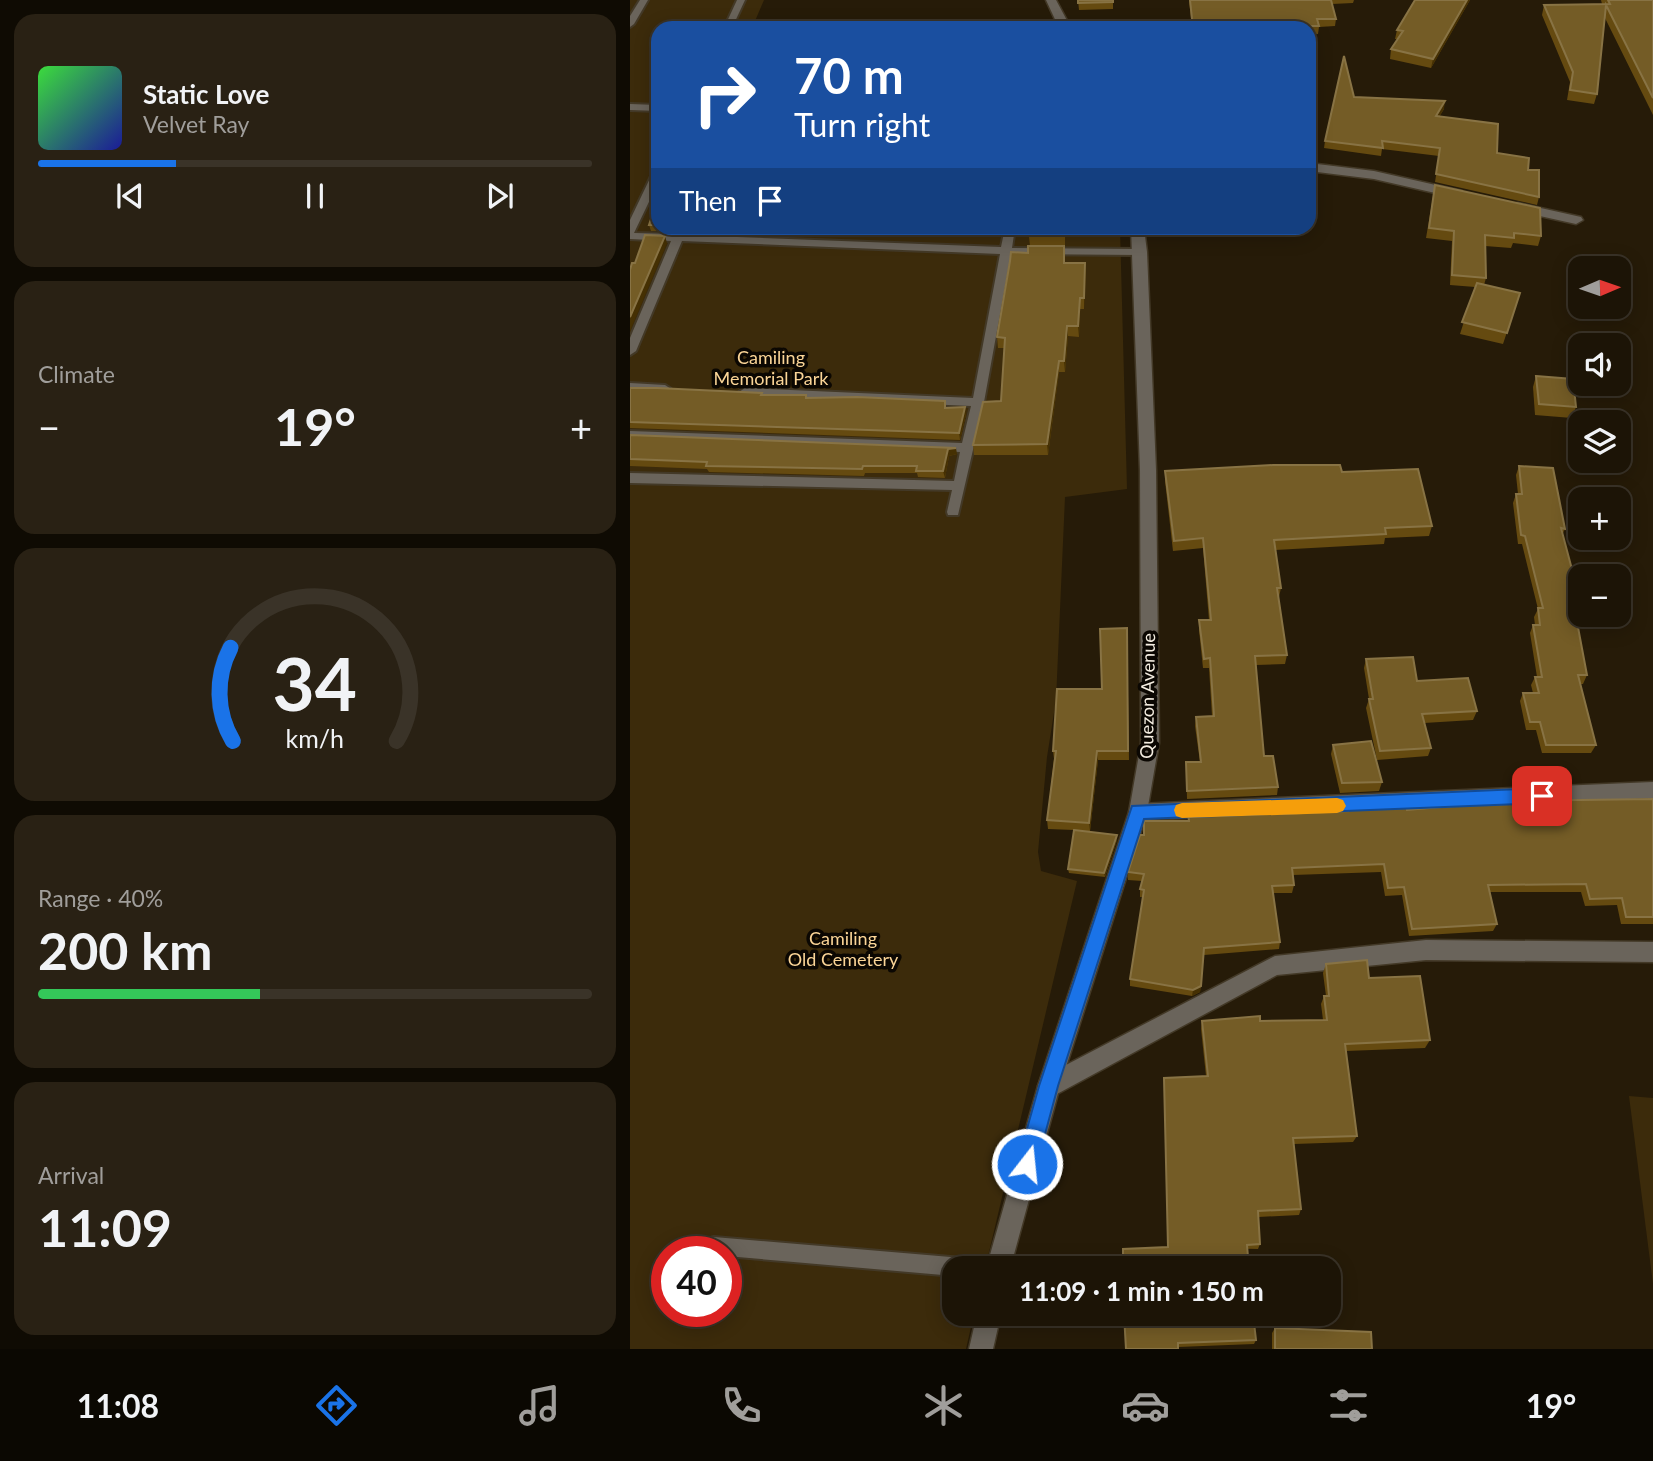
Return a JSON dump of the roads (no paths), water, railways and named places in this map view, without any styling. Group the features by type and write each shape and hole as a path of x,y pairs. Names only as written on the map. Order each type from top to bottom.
{"street":[{"path":"1051,0 1062,21"},
{"path":"1316,168 1374,175 1468,196"},
{"path":"1509,205 1576,220"},
{"name":"Quezon Avenue","path":"1002,1256 1049,1086 1138,812 1150,743 1148,470 1138,235"},
{"path":"1138,812 1653,790"},
{"path":"1049,1086 1275,966 1426,950 1653,952"},
{"path":"981,1349 986,1326"}],"lane":[{"path":"630,24 644,0"},
{"path":"731,21 741,0"},
{"path":"630,107 651,108"},
{"path":"651,187 630,233 651,233"},
{"path":"630,351 679,235"},
{"path":"716,235 1005,251 1140,252"},
{"path":"953,512 978,402 1008,235"},
{"path":"630,387 672,389"},
{"path":"727,391 978,402"},
{"path":"630,435 967,448"},
{"path":"630,478 957,486"},
{"path":"742,1248 942,1265"}],"park label":[{"name":"Camiling Memorial Park","path":"771,367"},
{"name":"Camiling Old Cemetery","path":"843,948"}]}
